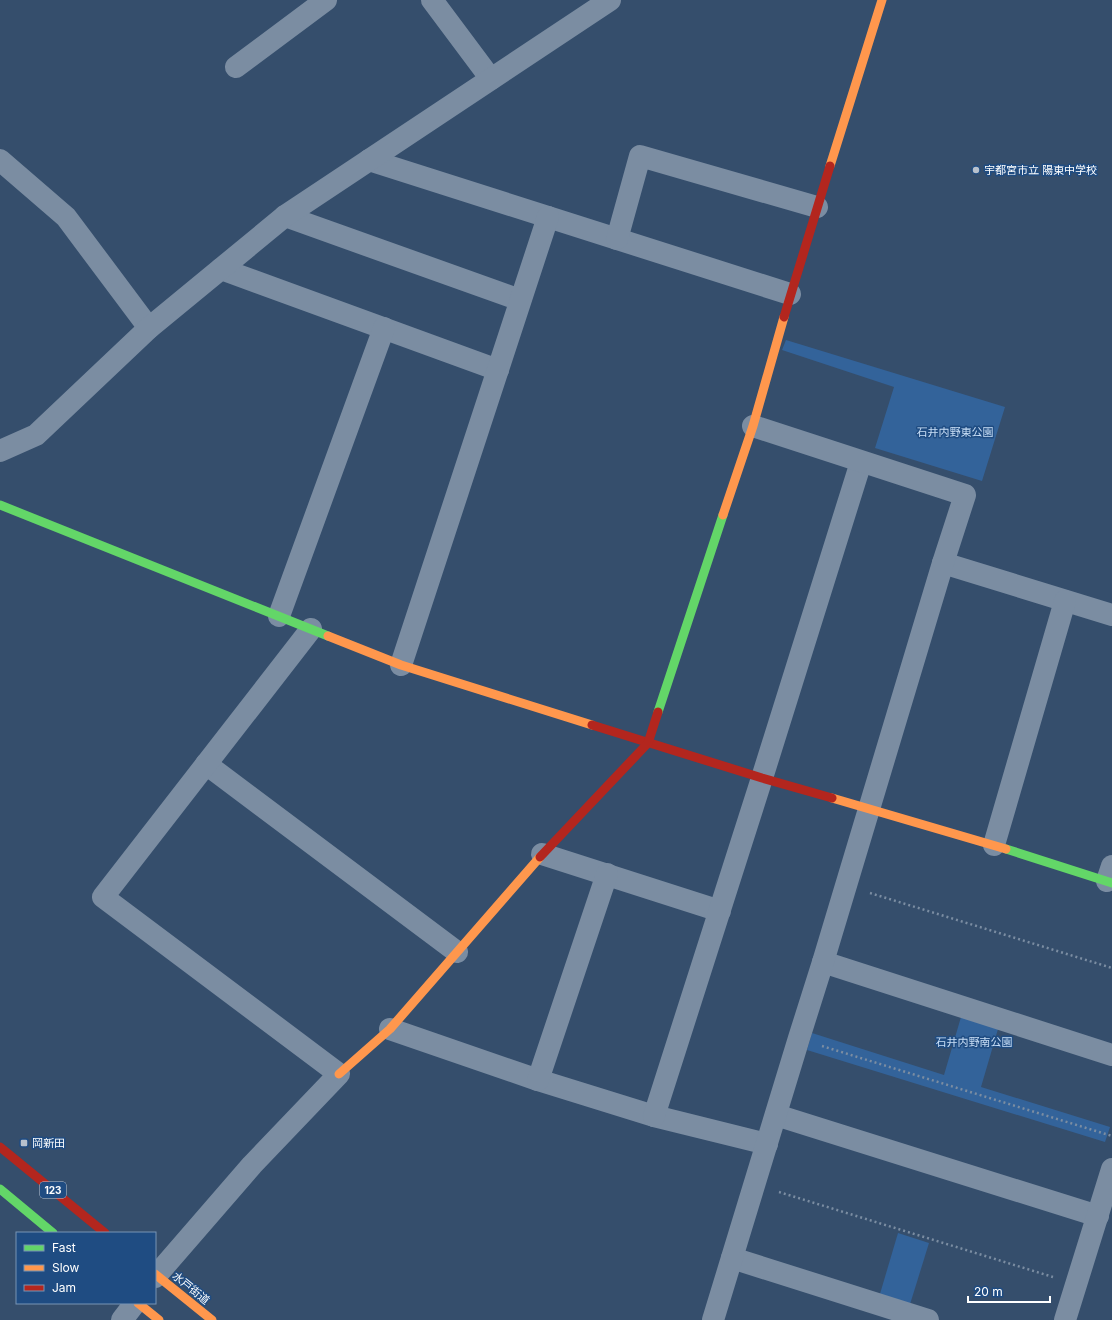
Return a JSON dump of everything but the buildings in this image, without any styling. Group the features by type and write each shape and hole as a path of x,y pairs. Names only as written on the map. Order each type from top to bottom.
{"main road":[{"path":"339,1074 390,1029 542,854 648,743 753,426 790,294 882,0"},
{"path":"0,505 400,664 762,778 994,846 1110,877"},
{"name":"123","path":"0,1147 104,1232"},
{"path":"0,1189 52,1232"},
{"name":"水戸街道","path":"156,1276 212,1320"},
{"path":"137,1304 159,1320"}],"street":[{"path":"236,67 326,0"},
{"path":"432,0 491,79"},
{"path":"0,451 36,435 149,328 285,216 610,0"},
{"path":"617,239 640,156 817,207"},
{"path":"0,160 66,217 149,328"},
{"path":"369,160 790,294"},
{"path":"285,216 520,300"},
{"path":"400,664 548,217"},
{"path":"221,269 498,370"},
{"path":"279,616 384,328"},
{"path":"713,1320 823,962 868,808 965,495 753,426"},
{"path":"654,1116 861,462"},
{"path":"943,563 1112,615"},
{"path":"994,846 1065,601"},
{"path":"156,1274 252,1165 339,1074 103,897 310,628"},
{"path":"206,764 457,952"},
{"path":"542,854 720,910"},
{"path":"538,1080 607,874"},
{"path":"823,962 1112,1056"},
{"path":"390,1029 538,1080 654,1116 767,1144"},
{"path":"776,1115 1098,1216"},
{"path":"1066,1320 1112,1169"},
{"path":"732,1258 928,1320"},
{"path":"122,1320 135,1304"}],"path":[{"path":"846,886 1112,968"},
{"path":"799,1038 1112,1136"},
{"path":"755,1185 1077,1284"}],"green space":[{"name":"石井内野東公園","path":"786,340 1005,407 982,481 875,448 894,387 782,350"},
{"name":"石井内野南公園","path":"961,1017 998,1029 981,1087 1110,1127 1105,1142 807,1050 812,1033 944,1075"},
{"path":"898,1233 929,1243 907,1314 877,1304"}],"traffic: fast":[{"path":"0,505 328,636"},
{"path":"658,712 723,515"},
{"path":"1006,849 1112,883"},
{"path":"0,1189 52,1232"}],"traffic: slow":[{"path":"830,166 882,0"},
{"path":"723,515 753,426 784,317"},
{"path":"328,636 401,665 592,725"},
{"path":"832,798 1006,849"},
{"path":"339,1074 390,1029 540,857"},
{"path":"156,1275 212,1320"},
{"path":"139,1304 159,1320"}],"traffic: jam":[{"path":"784,317 830,166"},
{"path":"540,857 648,743 658,712"},
{"path":"592,725 762,778 832,798"},
{"path":"0,1147 104,1232"}],"place":[{"name":"宇都宮市立 陽東中学校","path":"976,170"},
{"name":"岡新田","path":"24,1143"}]}
